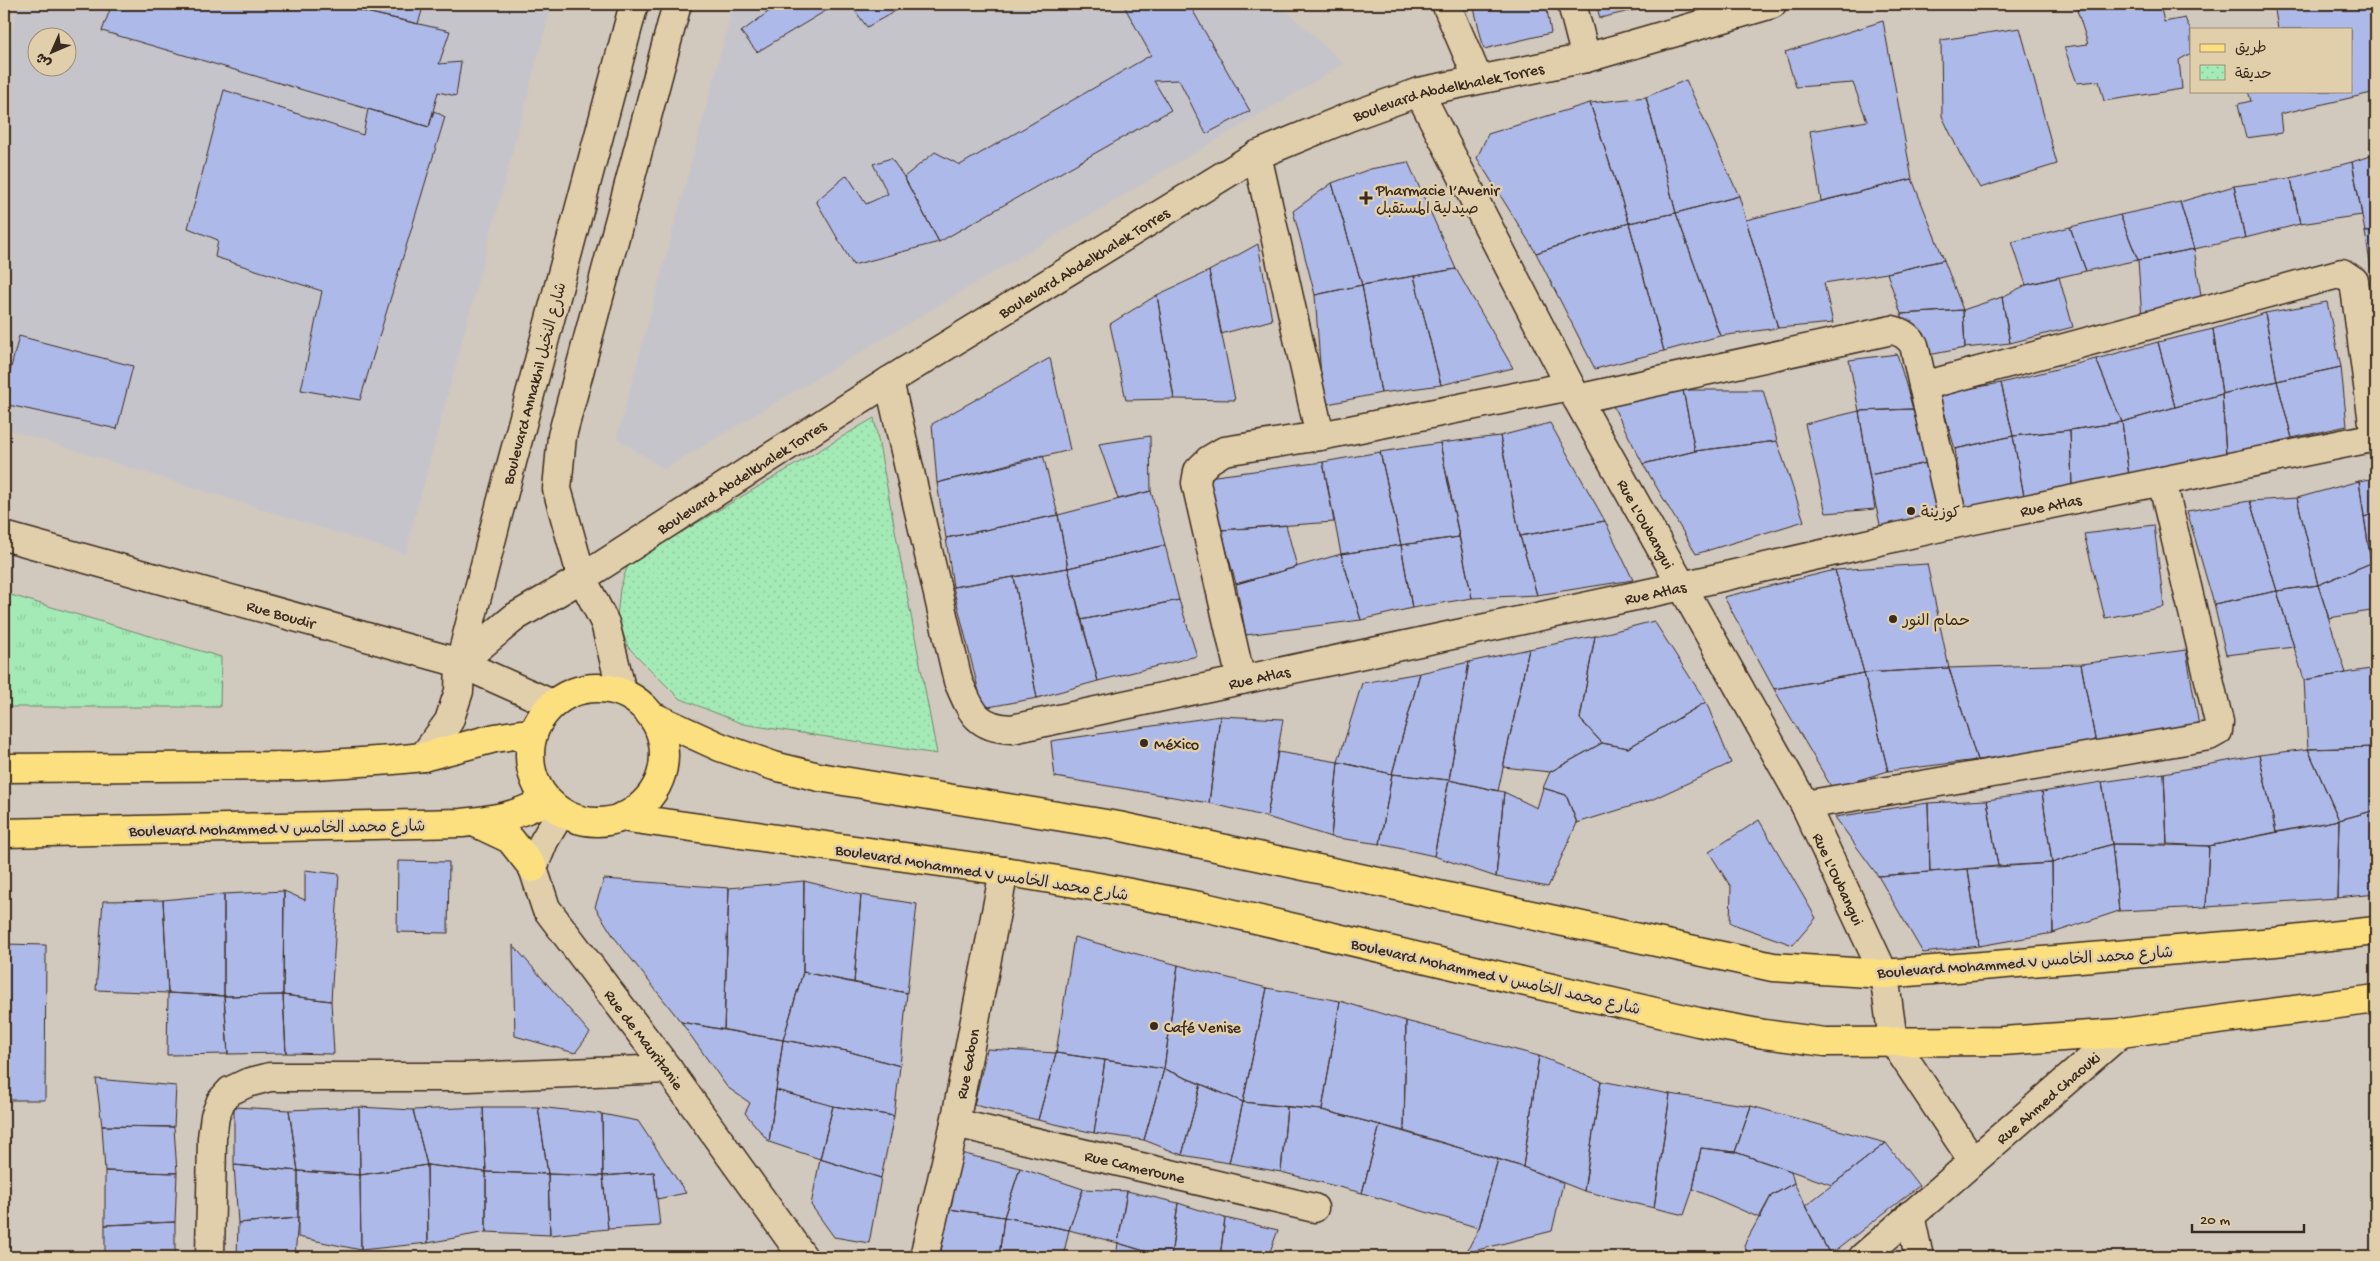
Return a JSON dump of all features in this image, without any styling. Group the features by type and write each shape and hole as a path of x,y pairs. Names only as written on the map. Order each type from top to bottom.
{"main road":[{"path":"603,688 622,692 639,702 652,716 662,734 664,755 662,774 653,793 639,808 622,818 602,822 581,820 554,806 538,788 530,762 530,748 534,732 541,717 552,704 567,694 584,689 603,688"},
{"name":"Boulevard Mohammed V شارع محمد الخامس","path":"652,716 720,747 774,766 819,777 1118,826 1773,967 1884,974 2265,943 2376,931"},
{"path":"4,768 298,766 423,756 495,738 534,732"},
{"name":"Boulevard Mohammed V شارع محمد الخامس","path":"4,833 473,822 501,819 554,806"},
{"name":"Boulevard Mohammed V شارع محمد الخامس","path":"622,818 1004,871 1204,907 1698,1022 1825,1042 2002,1041 2121,1033 2376,999"},
{"path":"473,822 510,839 533,868"}],"street":[{"name":"Boulevard Annakhil شارع النخيل","path":"423,756 449,721 459,690 460,663 634,4"},
{"path":"622,692 605,623 582,578 557,489 562,436 677,4"},
{"path":"1446,4 1478,79"},
{"path":"1572,4 1586,58"},
{"name":"Boulevard Abdelkhalek Torres","path":"460,663 514,617 582,578 889,381 1257,154 1348,117 1419,92 1586,58 1772,4"},
{"name":"Rue L'Oubangui","path":"1419,92 1574,392 1805,805 1884,974 1893,1041"},
{"path":"1257,154 1320,436"},
{"path":"1923,386 2342,273 2354,281 2376,438"},
{"path":"1242,680 1196,483 1198,471 1224,451 1574,392 1892,330 1904,334 1914,345 1954,524"},
{"name":"Rue Atlas","path":"889,381 958,681 968,703 978,718 993,729 1012,729 1682,586 1954,524 2376,438"},
{"path":"1805,805 2209,736 2218,731 2219,722 2162,481"},
{"name":"Rue Boudir","path":"4,536 460,663 552,704"},
{"path":"533,868 544,841 554,806"},
{"name":"Rue de Mauritanie","path":"533,868 546,908 668,1069 802,1257"},
{"name":"Rue Gabon","path":"924,1257 955,1123 1004,871"},
{"name":"Rue Ahmed Chaouki","path":"1862,1257 2121,1033"},
{"path":"1893,1041 1973,1161"},
{"path":"210,1257 212,1138 215,1116 221,1101 230,1091 247,1083 270,1077 468,1077 668,1069"},
{"name":"Rue Cameroune","path":"955,1123 1314,1208"},
{"path":"1910,1215 1919,1257"}],"shaded area":[{"path":"18,4 552,4 405,554 4,428 4,71"},
{"path":"734,4 1279,4 1344,64 664,469 617,438"}],"green space":[{"path":"874,418 937,754 743,724 679,698 628,647 617,617 620,589 628,564"},
{"path":"4,593 221,657 220,707 4,707"}],"building":[{"path":"112,4 331,4 450,31 439,64 461,62 456,96 438,92 429,127 102,31"},
{"path":"331,4 424,4 418,24"},
{"path":"779,4 837,4 757,52 741,32"},
{"path":"850,4 908,4 867,27"},
{"path":"1123,4 1189,4 1250,111 1206,134 1179,80 1154,81 1171,110 939,242 904,177 935,152 960,165 1151,55"},
{"path":"1473,4 1546,4 1551,33 1484,49"},
{"path":"1596,4 1660,4 1600,18"},
{"path":"2094,4 2160,4 2164,22 2185,18 2190,30 2190,54 2179,60 2182,89 2104,101 2099,81 2077,83 2064,47 2088,44 2077,10"},
{"path":"2274,4 2376,4 2376,92 2280,114 2282,133 2246,138 2238,104 2251,101 2248,92 2352,92 2352,28 2278,28"},
{"path":"1883,21 1912,179 1821,201 1810,131 1867,121 1853,83 1796,87 1785,52"},
{"path":"2020,28 2057,164 1980,188 1960,154 1942,116 1941,40"},
{"path":"1686,80 1739,196 1676,213 1646,97"},
{"path":"224,90 363,135 368,109 429,127 434,111 445,117 360,400 301,390 322,291 215,257 218,240 188,228"},
{"path":"1646,97 1676,213 1629,223 1590,103"},
{"path":"1590,103 1629,223 1536,253 1477,158 1488,134"},
{"path":"2376,154 2376,231 2365,232 2352,162"},
{"path":"891,158 904,177 939,242 853,265 816,201 847,175 866,204 888,194 873,164"},
{"path":"1408,162 1456,269 1362,285 1332,183 1370,169"},
{"path":"2352,162 2362,215 2300,224 2291,178"},
{"path":"2291,178 2300,224 2245,238 2234,186"},
{"path":"1912,179 1944,260 1887,273 1824,283 1833,323 1778,328 1746,220"},
{"path":"1332,183 1362,285 1315,295 1293,211"},
{"path":"2234,186 2245,238 2194,249 2180,202"},
{"path":"1739,196 1778,328 1720,336 1676,213"},
{"path":"2180,202 2194,249 2138,260 2120,215"},
{"path":"1676,213 1720,336 1664,351 1629,223"},
{"path":"2120,215 2138,260 2086,271 2070,227"},
{"path":"1629,223 1664,351 1595,369 1536,253"},
{"path":"2070,227 2086,271 2026,285 2012,242"},
{"path":"2376,231 2376,292 2375,292 2365,232"},
{"path":"1258,244 1272,320 1221,334 1209,271"},
{"path":"2194,249 2202,302 2142,319 2138,260"},
{"path":"1944,260 1963,310 1901,314 1887,273"},
{"path":"1456,269 1513,368 1441,385 1414,276"},
{"path":"1209,271 1235,400 1174,399 1157,295"},
{"path":"1414,276 1441,385 1381,393 1362,285"},
{"path":"2059,277 2073,327 2010,343 2002,297 2026,285"},
{"path":"1362,285 1381,393 1323,405 1315,295"},
{"path":"1157,295 1174,399 1126,400 1110,324"},
{"path":"2002,297 2010,343 1965,348 1963,310"},
{"path":"2327,302 2341,367 2277,381 2265,313"},
{"path":"1963,310 1965,348 1923,356 1901,314"},
{"path":"2265,313 2277,381 2222,394 2213,329"},
{"path":"2213,329 2222,394 2175,407 2158,342"},
{"path":"19,336 133,366 117,429 4,404 4,395"},
{"path":"2158,342 2175,407 2122,422 2096,359"},
{"path":"1897,354 1913,409 1859,411 1849,360"},
{"path":"1050,358 1070,450 937,483 932,424"},
{"path":"2096,359 2122,422 2013,436 2001,383"},
{"path":"2341,367 2347,426 2292,438 2277,381"},
{"path":"2277,381 2292,438 2226,455 2222,394"},
{"path":"2001,383 2013,436 1955,449 1939,394"},
{"path":"1683,390 1695,451 1643,464 1613,406"},
{"path":"1683,390 1763,390 1777,441 1695,451"},
{"path":"2222,394 2226,455 2129,476 2122,422"},
{"path":"1913,409 1927,463 1869,475 1859,411"},
{"path":"1859,411 1875,509 1826,513 1805,424"},
{"path":"2122,422 2129,476 2072,487 2070,430"},
{"path":"1550,423 1605,521 1520,536 1500,436"},
{"path":"2070,430 2072,487 2024,496 2013,436"},
{"path":"1150,436 1151,491 1118,499 1099,444"},
{"path":"1500,436 1520,536 1537,595 1472,598 1440,443"},
{"path":"2013,436 2024,496 1964,507 1955,449"},
{"path":"1777,441 1804,521 1696,554 1643,464 1695,451"},
{"path":"1440,443 1459,537 1401,545 1380,452"},
{"path":"1380,452 1401,545 1341,554 1323,462"},
{"path":"1043,455 1058,515 946,538 937,483"},
{"path":"1323,462 1334,522 1221,530 1208,477"},
{"path":"1927,463 1946,517 1881,529 1869,475"},
{"path":"2376,478 2376,513 2364,517 2359,481"},
{"path":"2359,481 2371,563 2318,585 2297,498"},
{"path":"1151,491 1165,545 1068,568 1058,515"},
{"path":"2297,498 2318,585 2277,591 2250,501"},
{"path":"2250,501 2277,591 2214,604 2187,511"},
{"path":"2376,513 2376,562 2371,563 2364,517"},
{"path":"1058,515 1068,568 953,587 946,538"},
{"path":"1605,521 1633,580 1537,595 1520,536"},
{"path":"1286,525 1297,567 1236,584 1221,530"},
{"path":"2154,525 2164,607 2105,618 2084,534"},
{"path":"1459,537 1472,598 1412,608 1401,545"},
{"path":"1165,545 1179,600 1081,620 1068,568"},
{"path":"1401,545 1412,608 1361,620 1341,554"},
{"path":"1341,554 1361,620 1246,635 1236,584"},
{"path":"2376,562 2376,588 2371,563"},
{"path":"2371,563 2376,588 2376,610 2329,618 2318,585"},
{"path":"1927,564 1949,668 1864,673 1835,570"},
{"path":"1068,568 1098,681 1037,698 1014,577"},
{"path":"1835,570 1864,673 1774,689 1724,597"},
{"path":"1014,577 1037,698 983,708 953,587"},
{"path":"2318,585 2346,673 2304,680 2277,591"},
{"path":"2277,591 2294,647 2226,655 2214,604"},
{"path":"1179,600 1197,656 1098,681 1081,620"},
{"path":"1654,621 1706,702 1628,748 1602,743 1580,719 1595,636"},
{"path":"1595,636 1580,719 1602,743 1550,772 1503,767 1529,649"},
{"path":"1529,649 1498,791 1449,780 1469,662"},
{"path":"2186,650 2199,726 2096,744 2081,664"},
{"path":"1469,662 1449,780 1392,774 1420,673"},
{"path":"2081,664 2096,744 1977,760 1949,668"},
{"path":"1949,668 1977,760 1888,771 1864,673"},
{"path":"2376,668 2376,747 2308,749 2304,680"},
{"path":"1420,673 1392,774 1338,762 1362,683"},
{"path":"1864,673 1888,771 1832,788 1774,689"},
{"path":"1706,702 1731,763 1651,800 1577,823 1566,795 1543,788 1550,772 1602,743 1628,748"},
{"path":"1220,716 1283,719 1267,817 1209,803"},
{"path":"1220,716 1209,803 1055,777 1051,741"},
{"path":"2376,747 2376,810 2339,820 2308,749"},
{"path":"2308,749 2339,820 2276,832 2259,755"},
{"path":"1278,752 1338,762 1331,837 1267,817"},
{"path":"2259,755 2276,832 2209,846 2167,844 2164,773"},
{"path":"1338,762 1392,774 1380,844 1331,837"},
{"path":"2164,773 2167,844 2112,844 2102,782"},
{"path":"1392,774 1449,780 1434,856 1380,844"},
{"path":"1449,780 1504,792 1496,877 1434,856"},
{"path":"2102,782 2112,844 2052,863 2042,792"},
{"path":"1543,788 1566,795 1577,823 1548,887 1496,877 1504,792 1537,808"},
{"path":"2042,792 2052,863 1998,866 1987,800"},
{"path":"1987,800 1998,866 1930,872 1928,803"},
{"path":"1928,803 1930,872 1878,876 1835,817"},
{"path":"2376,810 2376,894 2337,898 2339,820"},
{"path":"1759,820 1816,918 1793,945 1730,923 1731,887 1709,852"},
{"path":"2339,820 2337,898 2206,907 2209,846"},
{"path":"2112,844 2119,911 2053,933 2052,863"},
{"path":"2112,844 2209,846 2206,907 2119,911"},
{"path":"398,861 449,862 448,933 397,932"},
{"path":"2052,863 2053,933 1979,946 1968,869"},
{"path":"1968,869 1979,946 1923,953 1878,876"},
{"path":"305,870 339,874 331,1001 283,995 284,891 305,900"},
{"path":"604,879 729,888 724,1030 681,1022 614,937 595,907"},
{"path":"804,881 803,972 783,1040 724,1030 729,888"},
{"path":"804,881 861,895 854,983 803,972"},
{"path":"284,891 283,995 224,996 224,894"},
{"path":"224,894 224,996 168,993 163,900"},
{"path":"861,895 917,904 907,993 854,983"},
{"path":"163,900 168,993 96,990 103,901"},
{"path":"1074,937 1178,965 1164,1069 1056,1053"},
{"path":"4,944 46,945 45,1100 4,1100"},
{"path":"513,945 590,1033 575,1053 515,1036"},
{"path":"1178,965 1267,988 1243,1102 1164,1069"},
{"path":"803,972 907,993 900,1066 847,1051 783,1040"},
{"path":"1267,988 1340,1001 1322,1110 1243,1102"},
{"path":"168,993 224,996 228,1054 167,1055"},
{"path":"283,995 331,1001 334,1054 286,1053"},
{"path":"283,995 286,1053 228,1054 224,996"},
{"path":"1340,1001 1406,1021 1404,1131 1322,1110"},
{"path":"1406,1021 1539,1056 1523,1167 1404,1131"},
{"path":"681,1022 783,1040 769,1142 745,1113 750,1103 727,1087"},
{"path":"783,1040 847,1051 900,1066 894,1116 833,1106 776,1090"},
{"path":"987,1049 1056,1053 1038,1120 974,1105"},
{"path":"1056,1053 1105,1060 1094,1133 1038,1120"},
{"path":"1539,1056 1601,1081 1584,1191 1523,1167"},
{"path":"1105,1060 1164,1069 1144,1140 1094,1133"},
{"path":"1164,1069 1201,1084 1182,1155 1144,1140"},
{"path":"96,1079 176,1086 174,1127 102,1126"},
{"path":"1601,1081 1670,1094 1654,1208 1584,1191"},
{"path":"1201,1084 1243,1102 1229,1163 1182,1155"},
{"path":"776,1090 833,1106 820,1159 769,1142"},
{"path":"1670,1094 1751,1106 1735,1152 1701,1148 1693,1189 1684,1215 1654,1208"},
{"path":"1243,1102 1287,1107 1281,1172 1229,1163"},
{"path":"833,1106 894,1116 881,1178 820,1159"},
{"path":"1751,1106 1886,1143 1832,1185 1735,1152"},
{"path":"234,1107 289,1110 298,1171 234,1165"},
{"path":"359,1107 413,1110 427,1165 360,1175"},
{"path":"359,1107 360,1175 298,1171 289,1110"},
{"path":"483,1107 538,1107 548,1174 486,1172"},
{"path":"483,1107 486,1172 427,1165 413,1110"},
{"path":"538,1107 602,1114 603,1176 548,1174"},
{"path":"1287,1107 1322,1110 1380,1125 1362,1193 1281,1172"},
{"path":"602,1114 638,1121 686,1193 657,1199 654,1172 603,1176"},
{"path":"1380,1125 1498,1159 1479,1228 1362,1193"},
{"path":"102,1126 174,1127 177,1173 105,1171"},
{"path":"1886,1143 1919,1186 1830,1255 1805,1206"},
{"path":"1701,1148 1735,1152 1791,1171 1794,1183 1771,1196 1760,1218 1693,1189"},
{"path":"961,1153 1020,1168 1004,1217 949,1209"},
{"path":"820,1159 881,1178 869,1243 834,1237 811,1205"},
{"path":"1498,1159 1563,1183 1552,1231 1466,1253 1479,1228"},
{"path":"234,1165 298,1171 298,1218 238,1223"},
{"path":"427,1165 486,1172 486,1232 428,1243"},
{"path":"427,1165 428,1243 361,1250 360,1175"},
{"path":"1020,1168 1083,1189 1069,1230 1004,1217"},
{"path":"105,1171 177,1173 175,1222 105,1225"},
{"path":"298,1171 360,1175 361,1250 298,1237"},
{"path":"486,1172 548,1174 550,1235 486,1232"},
{"path":"654,1172 660,1226 608,1229 603,1176"},
{"path":"548,1174 603,1176 608,1229 550,1235"},
{"path":"1794,1183 1830,1255 1824,1257 1750,1257 1744,1245 1771,1196"},
{"path":"1083,1189 1127,1191 1118,1243 1069,1230"},
{"path":"1127,1191 1178,1203 1171,1257 1164,1257 1118,1243"},
{"path":"1178,1203 1225,1218 1220,1257 1171,1257"},
{"path":"949,1209 1004,1217 999,1257 940,1257"},
{"path":"1004,1217 1069,1230 1063,1257 999,1257"},
{"path":"298,1218 295,1257 237,1257 238,1223"},
{"path":"1225,1218 1278,1230 1268,1257 1220,1257"},
{"path":"175,1222 175,1257 105,1257 105,1225"},
{"path":"1118,1243 1164,1257 1116,1257"}],"place":[{"name":"Pharmacie l’Avenir صيدلية المستقبل","path":"1366,198"},
{"name":"كوزينة","path":"1911,511"},
{"name":"حمام النور","path":"1893,619"},
{"name":"México","path":"1144,743"},
{"name":"Café Venise","path":"1154,1026"}]}
